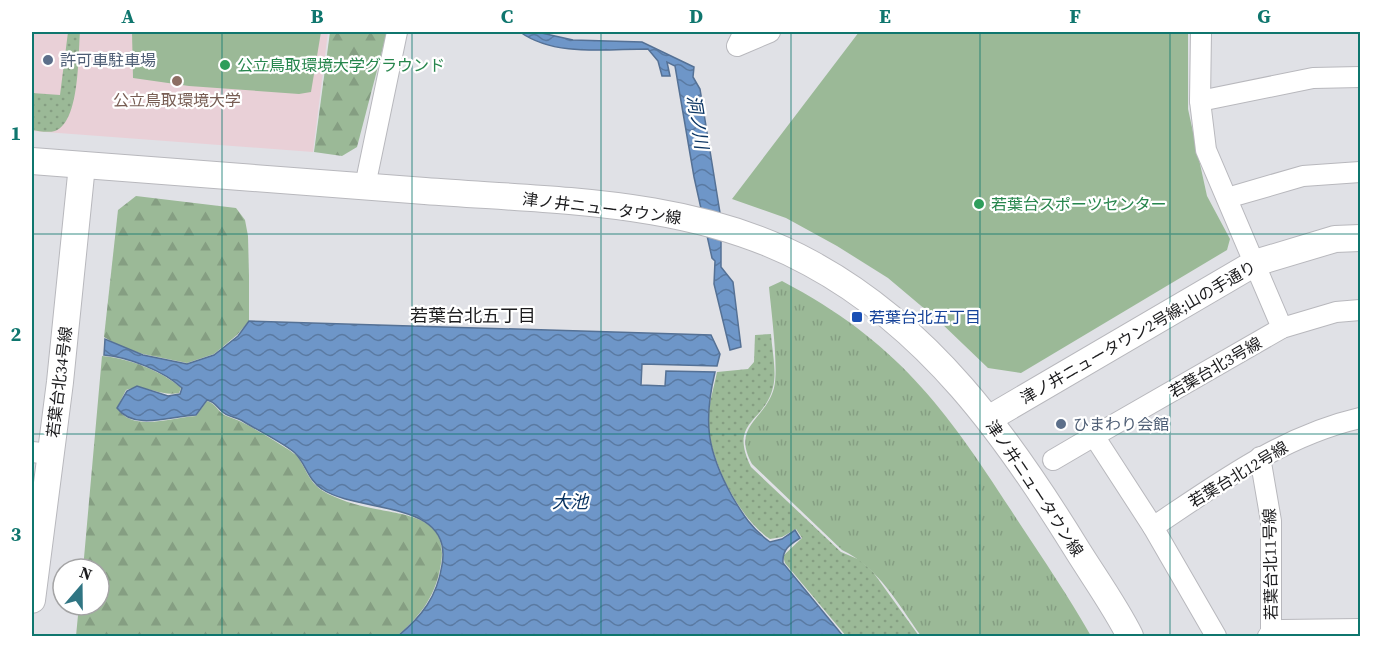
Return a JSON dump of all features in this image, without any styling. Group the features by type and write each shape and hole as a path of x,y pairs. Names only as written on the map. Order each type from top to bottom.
{"street":[{"path":"365,186 397,32"},
{"path":"744,32 737,46 770,32"},
{"path":"1201,32 1200,101 1206,150 1282,328"},
{"path":"1200,101 1313,78 1360,76"},
{"name":"津ノ井ニュータウン線","path":"32,161 605,205 728,227 809,262 858,292 901,326 960,383 990,418 1031,475 1130,636"},
{"name":"若葉台北34号線","path":"32,600 41,453 60,382 82,165"},
{"path":"1227,198 1303,176 1360,172"},
{"name":"津ノ井ニュータウン2号線;山の手通り","path":"990,418 1255,263 1335,239 1360,238"},
{"name":"若葉台北3号線","path":"1053,460 1282,328 1336,312 1360,310"},
{"name":"若葉台北12号線","path":"1153,527 1260,457 1315,431 1360,418"},
{"path":"1094,436 1153,527 1216,636"},
{"name":"若葉台北11号線","path":"1260,457 1266,478 1271,521 1269,636"},
{"path":"1269,636 1282,630 1360,629"}],"shaded area":[{"name":"公立鳥取環境大学","path":"32,32 328,32 313,152 32,131"}],"green space":[{"path":"68,32 80,32 76,87 69,115 63,125 55,131 32,130 32,93 60,95"},
{"name":"公立鳥取環境大学グラウンド","path":"132,32 321,32 311,92 299,94 189,86 133,78"},
{"path":"330,32 387,32 357,147 342,156 314,152"},
{"name":"若葉台スポーツセンター","path":"859,32 1188,32 1188,109 1207,196 1230,239 1227,250 1021,373 988,368 939,321 888,278 786,218 732,199"},
{"path":"136,196 236,208 245,220 248,236 249,321 237,335 214,354 187,363 143,354 119,346 104,337 118,210"},
{"path":"782,281 859,329 918,383 944,414 993,482 1091,636 921,636 896,599 877,577 867,567 842,550 752,464 745,440 747,432 770,399 775,379 769,287"},
{"path":"771,334 773,387 769,399 750,423 744,440 745,452 751,467 841,552 860,560 873,572 919,636 846,636 785,563 783,556 802,538 796,529 782,537 770,539 747,517 727,485 719,468 709,434 710,401 717,372 748,369 754,362 755,335"},
{"path":"102,356 123,359 144,366 181,388 179,393 172,394 139,388 126,390 117,408 124,416 143,422 154,422 196,416 207,401 224,415 249,426 296,455 314,483 323,491 365,507 399,513 424,522 439,538 442,551 440,569 430,598 419,614 397,636 76,636 78,617 111,617 111,557 84,557"}],"water":[{"name":"洞ノ川","path":"520,32 537,32 573,40 642,42 694,67 693,77 700,89 721,219 721,267 733,282 741,347 730,350 714,284 715,261 712,258 694,177 675,66 667,62 670,76 662,76 658,61 648,49 581,50 565,48 534,40"},
{"name":"大池","path":"249,321 711,335 720,354 717,366 642,364 641,385 665,386 666,371 715,372 709,406 710,436 712,450 724,480 748,521 770,542 782,539 795,530 800,538 787,548 783,563 843,636 398,636 427,605 440,576 442,544 434,529 419,519 400,512 338,497 322,489 313,481 299,457 290,449 241,420 226,414 210,401 207,400 196,415 154,421 133,419 124,415 117,408 127,391 137,386 168,396 180,394 182,388 166,376 145,366 104,355 105,339 143,355 187,364 214,355 238,336"}],"place":[{"name":"許可車駐車場","path":"48,60"},
{"name":"公立鳥取環境大学グラウンド","path":"225,65"},
{"name":"公立鳥取環境大学","path":"177,81"},
{"name":"若葉台スポーツセンター","path":"979,204"},
{"name":"若葉台北五丁目","path":"857,317"},
{"name":"ひまわり会館","path":"1061,424"}],"district":[{"name":"若葉台北五丁目","path":"473,315"}]}
